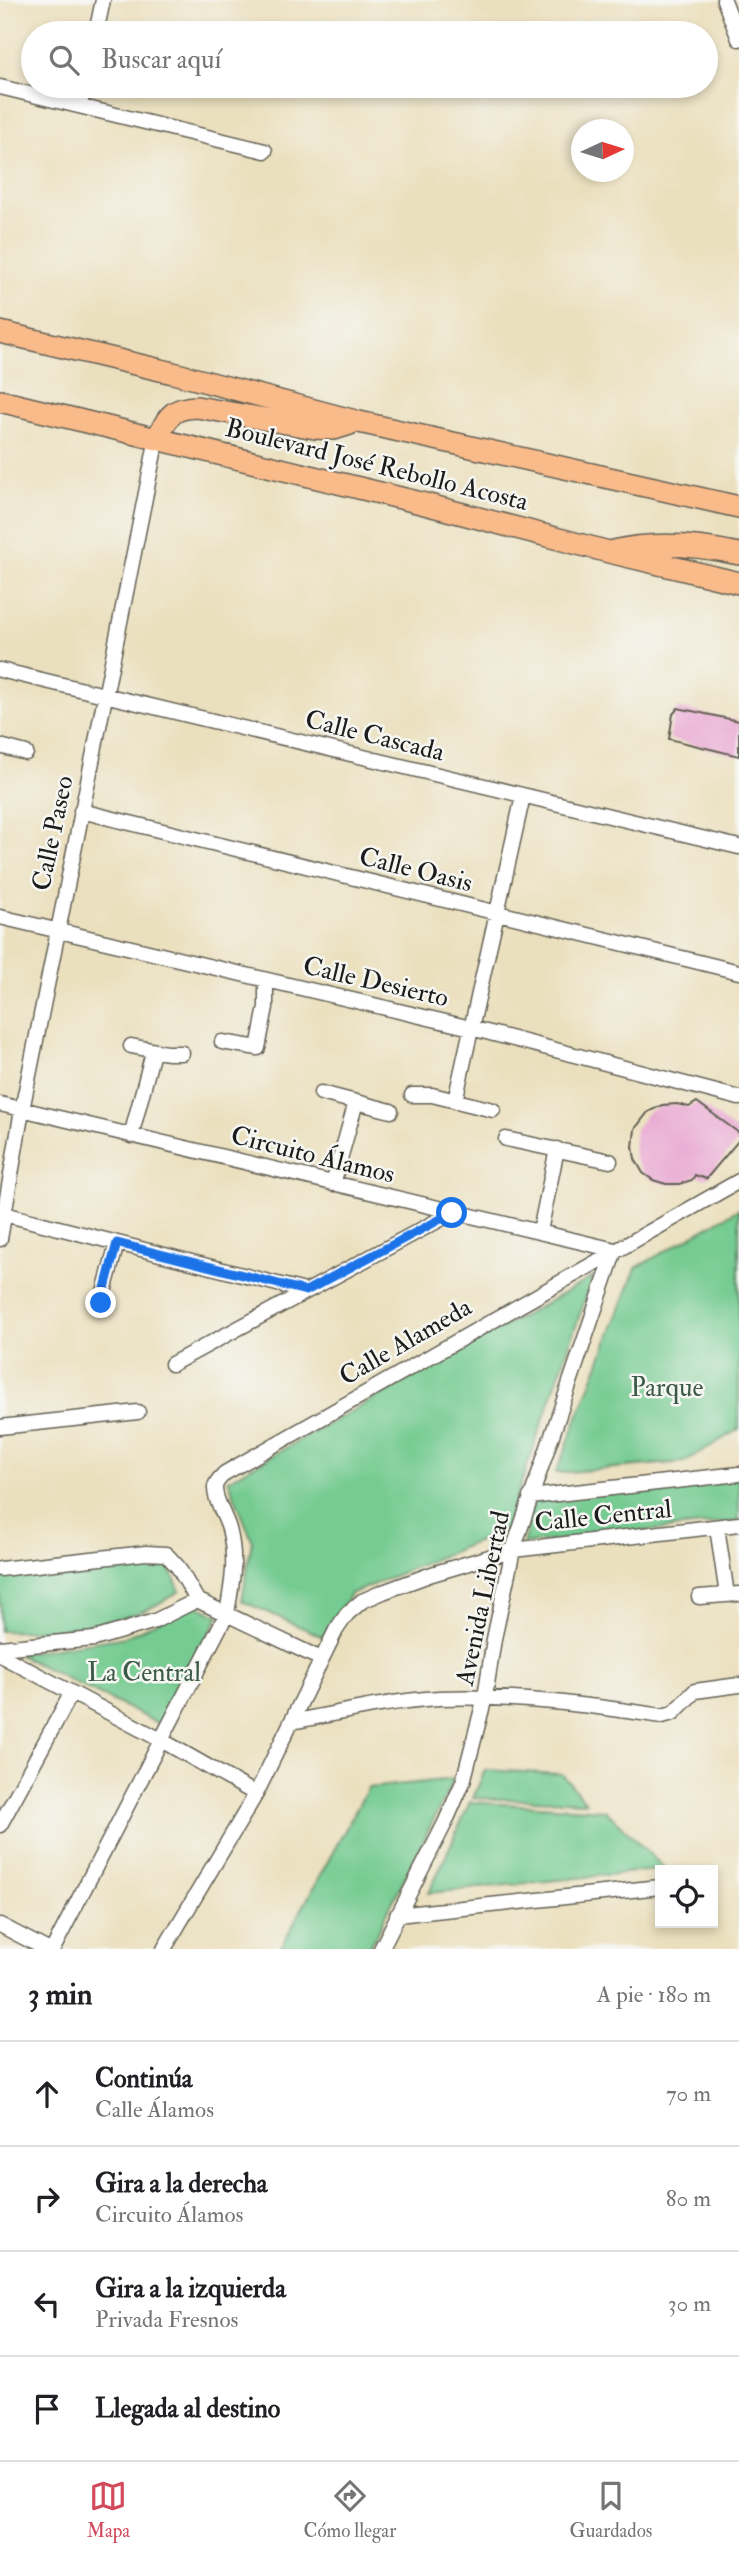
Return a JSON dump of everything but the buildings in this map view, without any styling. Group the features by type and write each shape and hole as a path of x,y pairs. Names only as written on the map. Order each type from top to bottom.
{"main road":[{"name":"Boulevard José Rebollo Acosta","path":"0,332 173,373 359,422 739,507"},
{"name":"Boulevard José Rebollo Acosta","path":"0,401 408,499 739,583"},
{"path":"157,438 174,411 183,408 197,407 315,428 334,429 359,422"},
{"path":"609,552 637,545 666,545 739,554"}],"street":[{"path":"99,21 103,0"},
{"path":"724,0 739,39"},
{"path":"0,87 21,92"},
{"path":"46,98 265,151"},
{"path":"80,106 82,98"},
{"name":"Calle Paseo","path":"0,1239 2,1214 22,1110 157,438"},
{"name":"Calle Cascada","path":"0,670 739,847"},
{"path":"0,746 26,752"},
{"path":"455,1101 523,796"},
{"name":"Calle Oasis","path":"81,811 739,972"},
{"name":"Calle Desierto","path":"0,917 471,1028 739,1098"},
{"path":"222,1042 258,1048 266,1007 266,981"},
{"path":"131,1046 153,1052 183,1053"},
{"path":"131,1136 153,1052"},
{"path":"321,1093 391,1111"},
{"path":"412,1095 432,1095 494,1110"},
{"path":"333,1184 356,1102"},
{"name":"Circuito Álamos","path":"0,1104 615,1250"},
{"path":"506,1139 610,1161"},
{"path":"540,1231 556,1149"},
{"name":"Calle Alameda","path":"227,1613 234,1550 215,1487 225,1473 739,1181"},
{"path":"172,1364 452,1213"},
{"path":"2,1214 306,1291"},
{"path":"101,1303 117,1243"},
{"name":"Avenida Libertad","path":"384,1947 463,1782 485,1697 513,1550 615,1250"},
{"path":"0,1427 138,1412"},
{"name":"Calle Central","path":"530,1497 739,1474"},
{"name":"Calle Central","path":"164,1949 256,1794 321,1659 347,1614 362,1601 432,1574 513,1550 739,1524"},
{"path":"699,1597 733,1594 717,1527"},
{"path":"0,1569 158,1553 173,1559 197,1600 321,1659"},
{"path":"0,1648 55,1644 104,1636 155,1621 197,1600"},
{"path":"53,1949 227,1613"},
{"path":"0,1655 161,1740 256,1794"},
{"path":"291,1722 435,1699 485,1697 561,1703 662,1716 673,1713 687,1696 695,1691 739,1685"},
{"path":"1,1819 71,1693"},
{"path":"397,1915 655,1888"},
{"path":"0,1925 46,1949"}],"green space":[{"name":"Parque","path":"739,1209 739,1429 684,1462 556,1473 636,1268"},
{"path":"593,1277 505,1530 350,1594 323,1637 242,1601 252,1540 228,1480"},
{"path":"739,1476 739,1521 523,1544 534,1499"},
{"path":"161,1560 171,1570 180,1591 146,1610 112,1621 74,1627 0,1631 0,1577"},
{"name":"La Central","path":"196,1604 219,1616 161,1725 17,1654 125,1637"},
{"path":"485,1770 562,1774 586,1802 473,1798"},
{"path":"454,1779 369,1949 280,1949 368,1788"},
{"path":"470,1802 605,1810 661,1865 655,1865 655,1870 429,1893"}],"route":[{"path":"101,1303 117,1243 306,1291 452,1213"}]}
